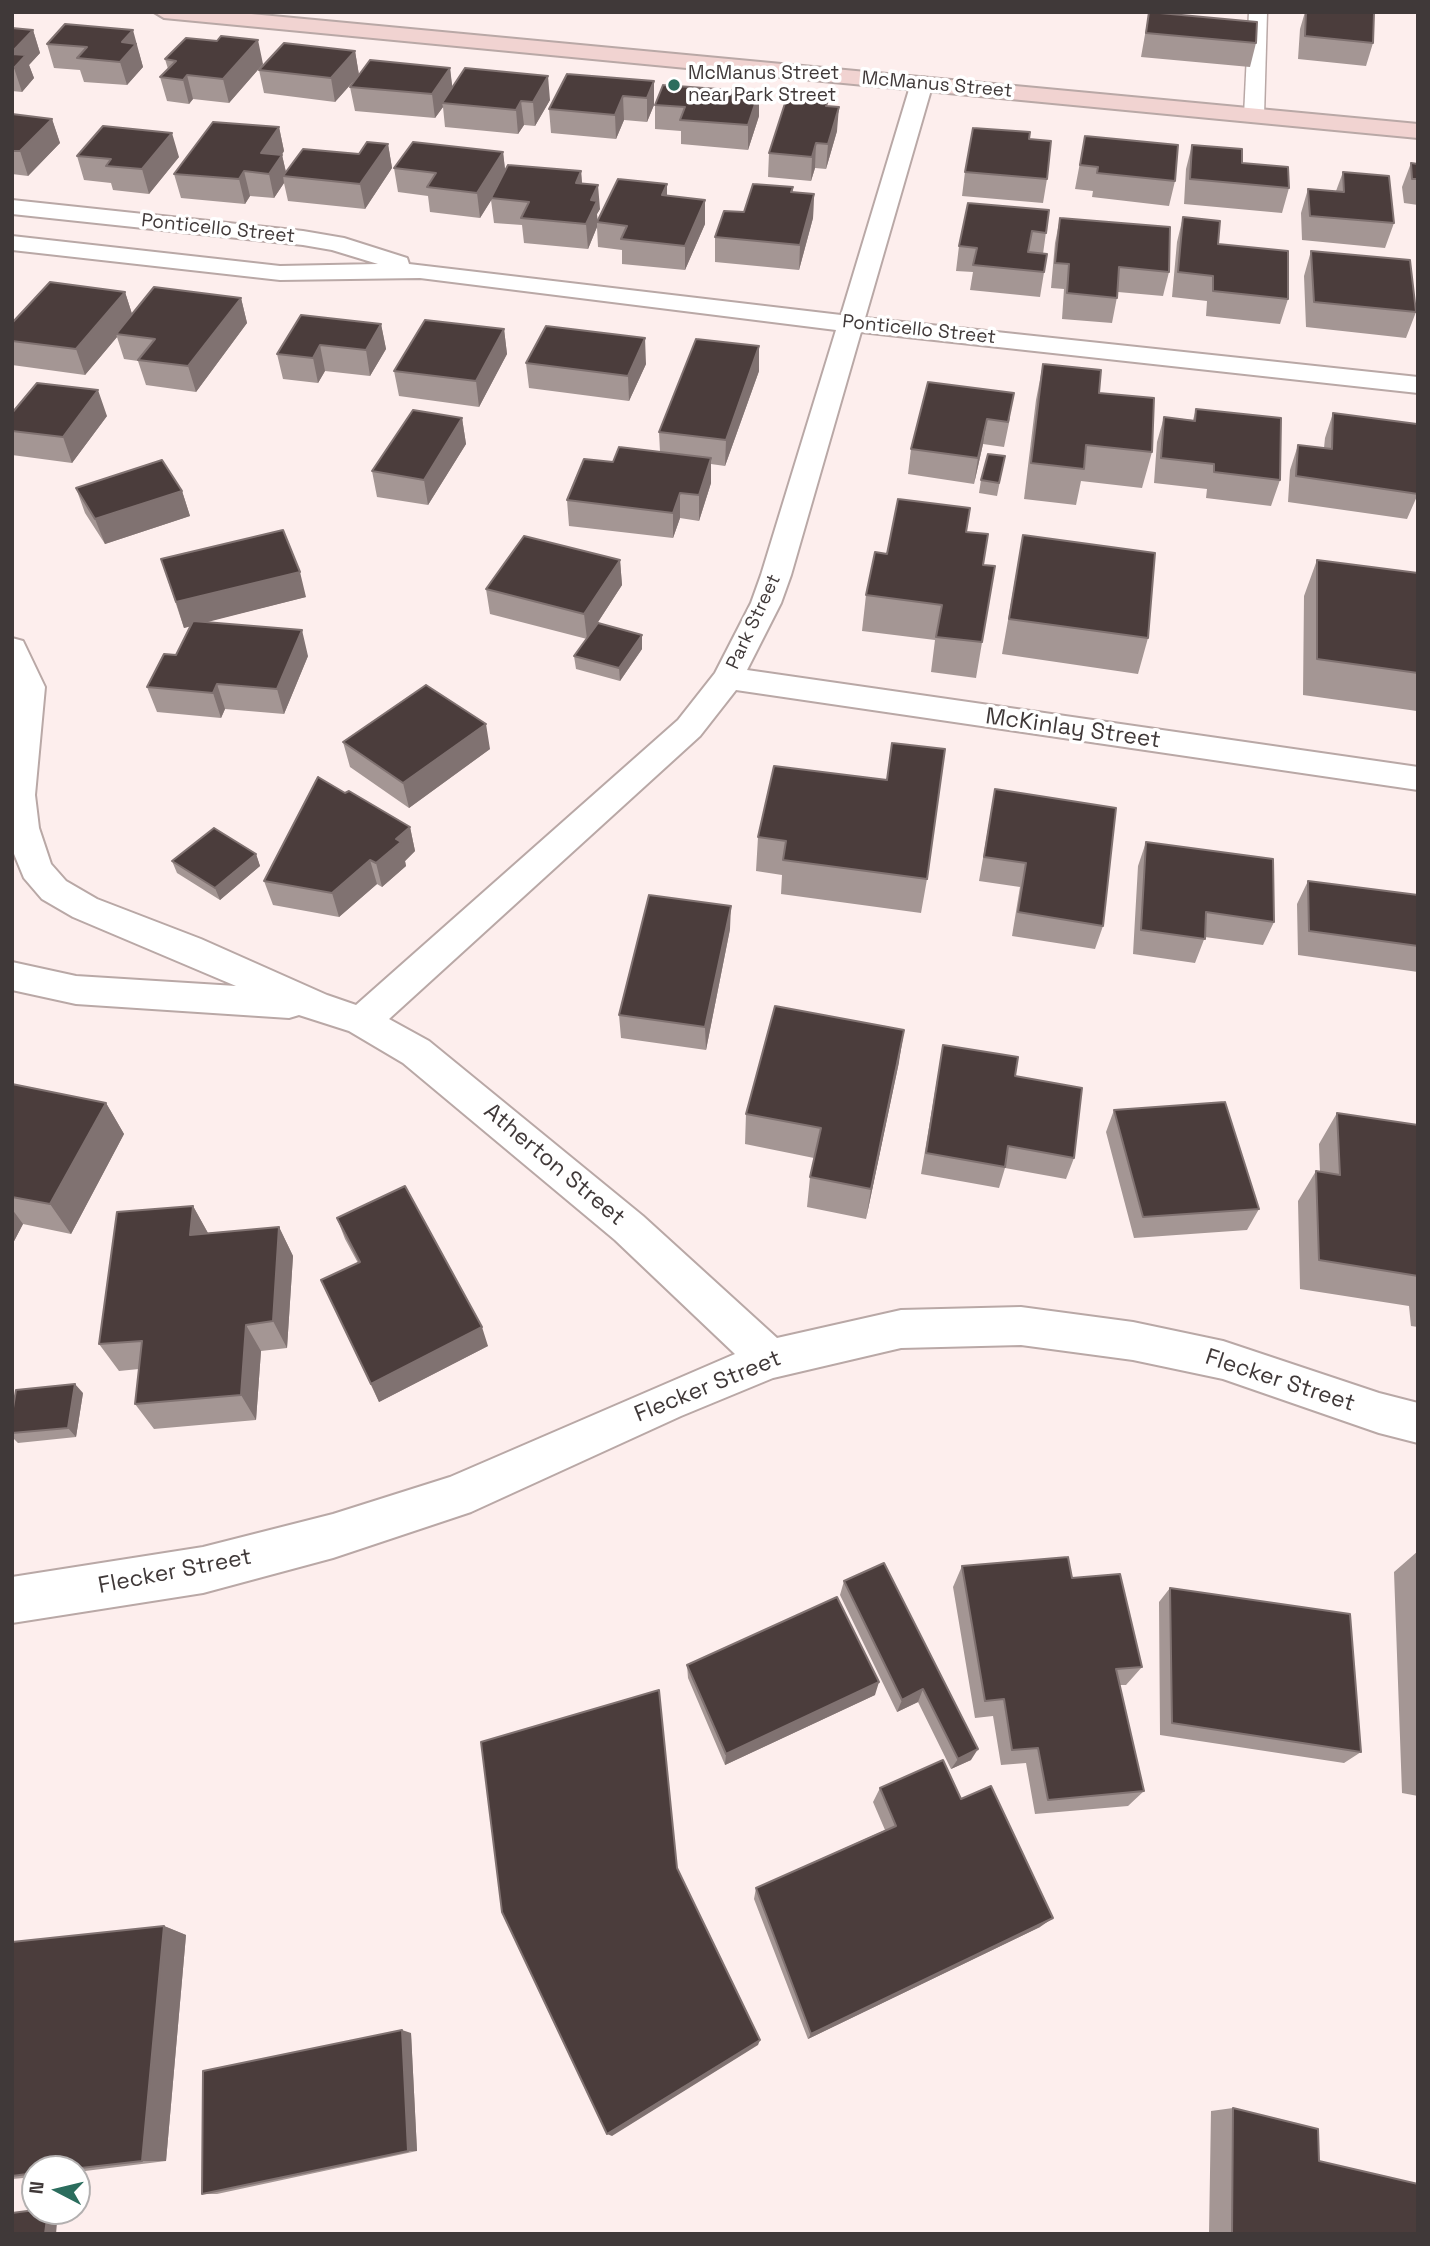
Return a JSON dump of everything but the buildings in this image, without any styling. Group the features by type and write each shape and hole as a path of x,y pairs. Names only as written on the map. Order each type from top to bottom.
{"street":[{"name":"McManus Street","path":"164,12 280,18 1418,131"},
{"name":"Park Street","path":"362,1021 690,728 728,678 766,603 776,575 922,83"},
{"name":"Ponticello Street","path":"12,208 336,243 420,271"},
{"name":"Ponticello Street","path":"12,243 280,273 420,271 852,324 1418,385"},
{"name":"Atherton Street","path":"12,648 29,687 19,795 22,828 36,869 54,890 85,908 188,949 315,1006 362,1021 416,1052 629,1228 770,1359"},
{"name":"McKinlay Street","path":"728,678 1418,779"},
{"name":"Atherton Street","path":"12,976 76,990 315,1006"},
{"name":"Flecker Street","path":"12,1600 203,1570 333,1536 443,1501 770,1359 901,1329 1021,1326 1133,1341 1223,1360 1379,1413 1418,1423"}],"lane":[{"path":"1254,116 1258,12"}],"place":[{"name":"McManus Street near Park Street","path":"674,85"}]}
